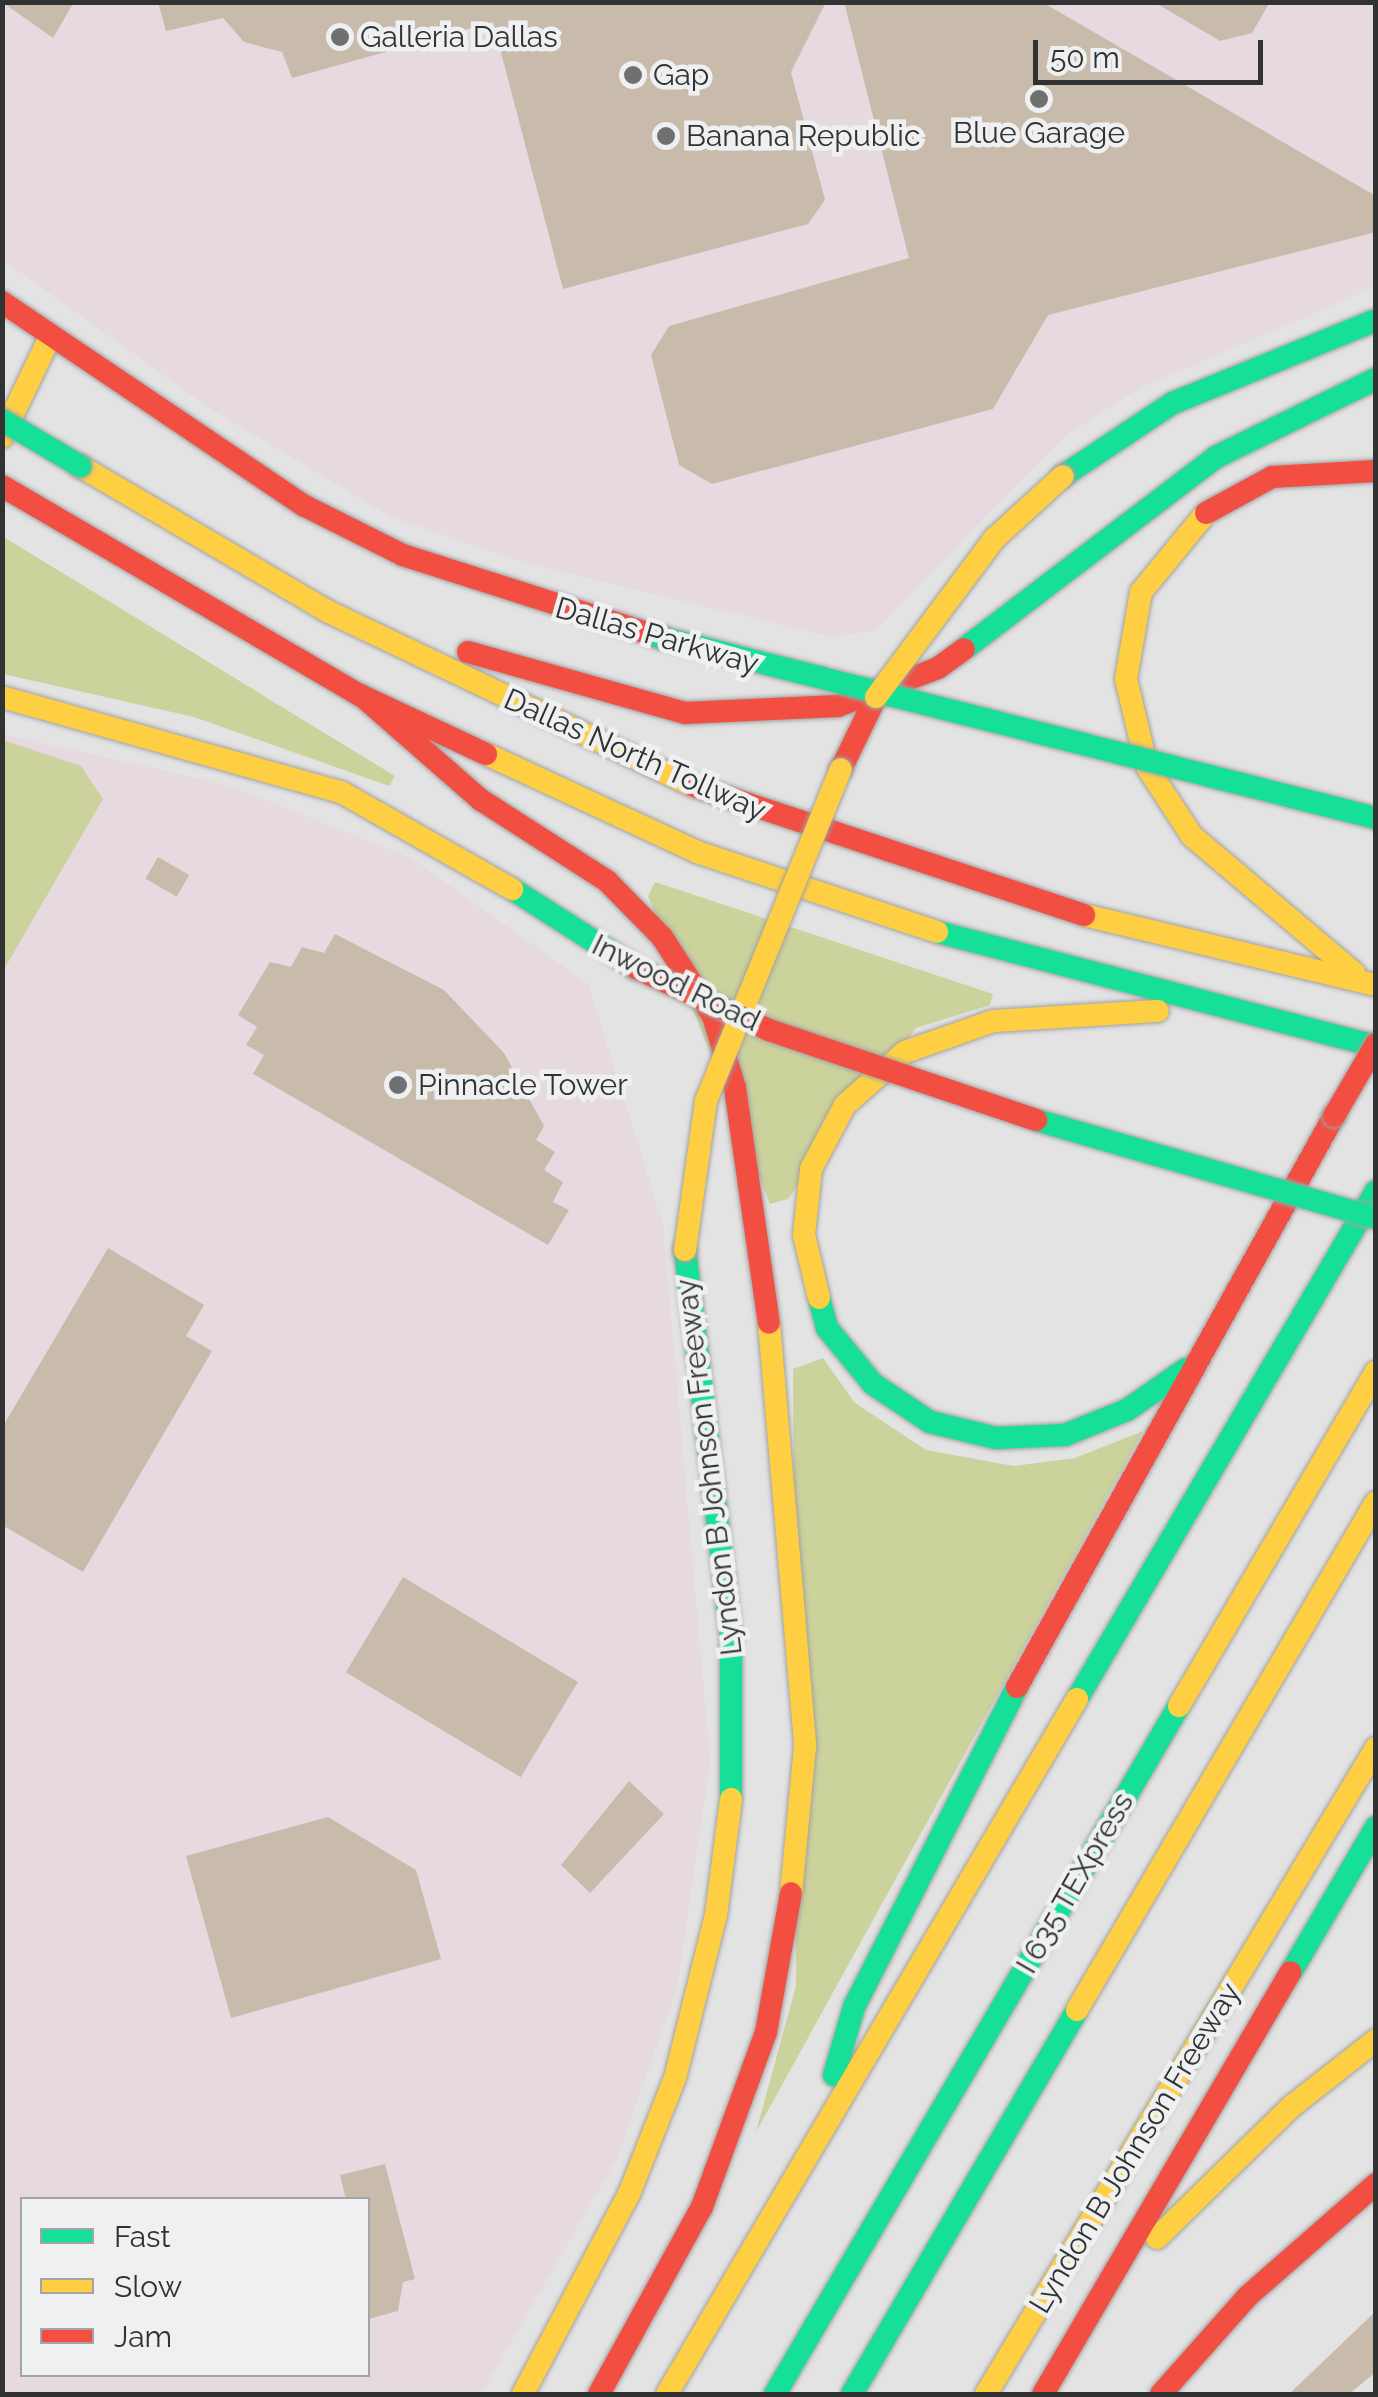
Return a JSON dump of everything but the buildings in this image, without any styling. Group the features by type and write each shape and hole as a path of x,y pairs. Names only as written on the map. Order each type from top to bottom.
{"main road":[{"name":"Dallas Parkway","path":"4,308 211,448 403,556 660,636 876,697 1376,818"},
{"name":"Lyndon B Johnson Freeway","path":"523,2394 629,2194 668,2094 718,1896 732,1804 730,1637 685,1250 706,1101 736,1017 876,697 994,539 1063,476 1173,402 1376,320"},
{"path":"2,437 50,336"},
{"path":"327,611 648,707 730,717 838,706 938,668 1216,457 1376,379"},
{"name":"Dallas North Tollway","path":"2,420 327,611 676,780 846,843 1020,898 1371,984"},
{"path":"1371,984 1192,836 1147,767 1126,679 1141,592 1196,520 1272,478 1316,468 1376,471"},
{"name":"Dallas North Tollway","path":"2,486 362,696 732,864 1005,955 1376,1045"},
{"path":"362,696 481,800 606,882 662,936 713,1016 734,1088 774,1363 804,1727 786,1942 766,2032 702,2206 599,2394"},
{"name":"Inwood Road","path":"2,697 304,778 376,807 619,959 736,1017 1168,1164 1376,1218"},
{"path":"1186,1369 1127,1410 1065,1436 996,1438 930,1422 873,1384 828,1328 808,1272 805,1204 811,1169 845,1105 905,1052 946,1032 1048,1014 1230,1009"},
{"path":"814,2148 854,2006 1186,1369 1376,1045"},
{"path":"667,2394 1376,1191"},
{"name":"I 635 TEXpress","path":"775,2394 1376,1372"},
{"path":"852,2394 1376,1502"},
{"name":"Lyndon B Johnson Freeway","path":"986,2394 1376,1748"},
{"path":"1043,2394 1108,2290 1376,1827"},
{"path":"1108,2290 1292,2106 1376,2040"},
{"path":"1162,2394 1248,2296 1376,2184"}],"shaded area":[{"path":"3,3 1375,3 1375,287 1140,388 1066,435 876,630 831,637 525,563 391,517 212,410 3,260"},
{"path":"3,734 228,785 411,858 588,984 663,1224 710,1761 677,1989 617,2158 481,2394 3,2394"}],"green space":[{"path":"2,536 395,776 389,786 194,717 3,674"},
{"path":"3,740 81,766 103,799 3,971"},
{"path":"655,882 993,994 990,1005 916,1028 788,1199 770,1204 648,896"},
{"path":"823,1358 855,1403 926,1450 1014,1466 1075,1458 1143,1431 756,2132 796,1986 793,1369"}],"traffic: fast":[{"path":"1063,476 1173,403 1376,320"},
{"path":"964,649 1216,457 1376,379"},
{"path":"2,420 80,466"},
{"path":"660,637 1376,818"},
{"path":"512,889 636,968"},
{"path":"937,932 1376,1046"},
{"path":"1036,1120 1376,1218"},
{"path":"1077,1699 1376,1191"},
{"path":"685,1250 731,1637 731,1799"},
{"path":"819,1298 827,1328 873,1384 930,1422 996,1438 1065,1435 1127,1410 1186,1369"},
{"path":"834,2075 854,2007 1017,1687"},
{"path":"775,2394 1179,1706"},
{"path":"1291,1972 1376,1827"},
{"path":"852,2394 1077,2010"}],"traffic: slow":[{"path":"2,437 50,337"},
{"path":"80,466 327,611 694,786"},
{"path":"876,697 994,539 1063,476"},
{"path":"1206,513 1141,592 1126,679 1147,767 1192,836 1354,973"},
{"path":"2,697 341,792 512,889"},
{"path":"486,754 697,852 937,932"},
{"path":"685,1250 706,1101 841,769"},
{"path":"1084,915 1376,985"},
{"path":"819,1298 804,1235 811,1169 845,1105 905,1052 993,1021 1158,1011"},
{"path":"769,1323 805,1746 791,1893"},
{"path":"1179,1706 1376,1372"},
{"path":"1077,2010 1376,1502"},
{"path":"667,2394 1077,1699"},
{"path":"986,2394 1376,1748"},
{"path":"523,2394 629,2194 675,2078 716,1915 731,1799"},
{"path":"1157,2238 1292,2106 1376,2040"}],"traffic: jam":[{"path":"2,302 305,506 403,555 660,637"},
{"path":"1206,513 1272,477 1376,471"},
{"path":"2,486 362,696 486,754"},
{"path":"468,652 685,713 838,706 938,668 964,649"},
{"path":"362,696 481,800 607,881 662,937 713,1016 735,1088 769,1323"},
{"path":"841,769 876,697"},
{"path":"694,786 1084,915"},
{"path":"636,968 769,1030 1036,1120"},
{"path":"1334,1116 1376,1044"},
{"path":"1017,1687 1334,1116"},
{"path":"599,2394 702,2207 766,2032 791,1893"},
{"path":"1043,2394 1291,1972"},
{"path":"1161,2394 1248,2296 1376,2184"}],"place":[{"name":"Galleria Dallas","path":"340,37"},
{"name":"Gap","path":"633,75"},
{"name":"Blue Garage","path":"1039,99"},
{"name":"Banana Republic","path":"666,136"},
{"name":"Pinnacle Tower","path":"398,1085"}]}
